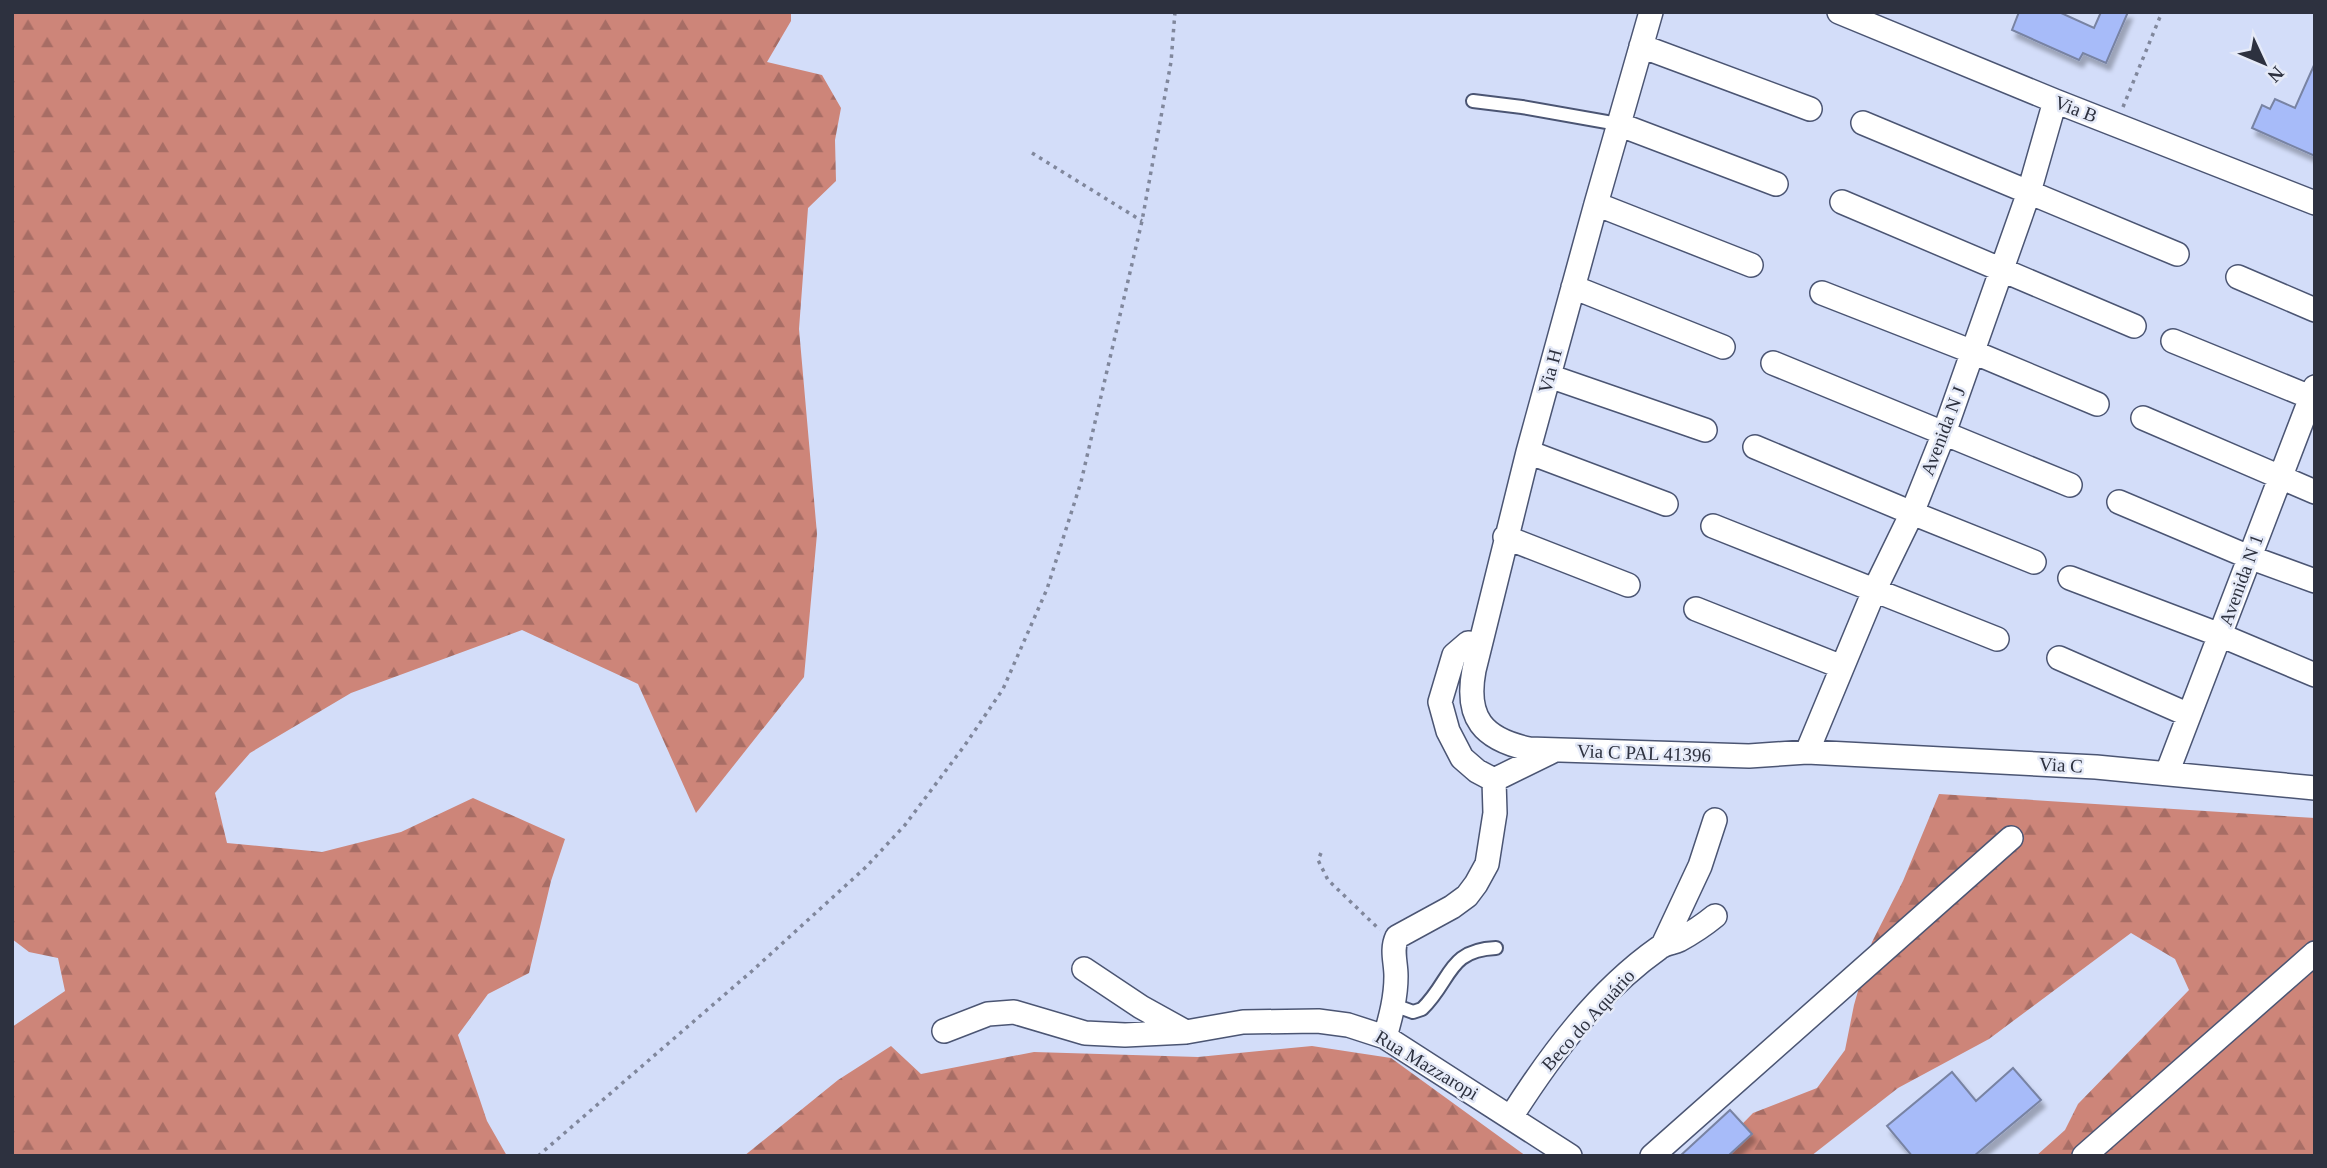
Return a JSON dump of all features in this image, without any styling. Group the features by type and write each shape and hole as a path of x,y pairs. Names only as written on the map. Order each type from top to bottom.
{"street":[{"name":"Via H","path":"1486,730 1472,705 1471,687 1480,644 1505,537 1651,12"},
{"name":"Via B","path":"1839,12 2055,101 2315,203"},
{"path":"1641,46 1810,109"},
{"name":"Avenida N J","path":"1807,752 1874,591 1912,513 1944,433 2029,192 2055,101"},
{"path":"1863,123 2178,254"},
{"path":"1618,124 1776,184"},
{"path":"1842,202 2134,326"},
{"path":"1596,204 1751,265"},
{"path":"2238,276 2315,310"},
{"path":"1573,287 1723,346"},
{"path":"1822,293 2097,404"},
{"path":"2173,341 2313,394"},
{"path":"1773,363 2070,485"},
{"path":"1549,376 1705,430"},
{"name":"Avenida N 1","path":"2167,773 2313,394"},
{"path":"2143,418 2315,492"},
{"path":"1755,447 2034,562"},
{"path":"1528,452 1666,504"},
{"path":"2119,502 2249,557 2315,581"},
{"path":"1713,526 1997,639"},
{"path":"1505,537 1629,584"},
{"path":"2070,579 2315,674"},
{"path":"1696,609 1842,667"},
{"path":"1480,644 1468,643 1454,655 1440,702 1448,731 1462,758 1477,771 1494,780"},
{"path":"2059,658 2189,715"},
{"name":"Via C PAL 41396","path":"1486,730 1494,737 1530,750 1749,756 1807,752"},
{"path":"1494,780 1553,751"},
{"name":"Via C","path":"1807,752 2096,766 2315,788"},
{"path":"1385,1037 1394,1005 1396,974 1393,945 1397,937 1467,896 1476,884 1487,864 1495,813 1494,780"},
{"path":"1663,945 1700,866 1715,820"},
{"path":"1652,1156 2011,838"},
{"name":"Beco do Aquário","path":"1511,1117 1558,1048 1634,967 1663,945 1675,942 1715,916"},
{"path":"2084,1156 2315,953"},
{"path":"1084,969 1133,1003 1186,1032"},
{"name":"Rua Mazzaropi","path":"944,1031 988,1014 1014,1012 1085,1033 1148,1035 1186,1032 1243,1022 1318,1021 1348,1025 1385,1037 1570,1156"}],"lane":[{"path":"1473,101 1618,124"},
{"path":"1394,1005 1413,1012 1422,1009 1463,956 1480,948 1496,948"}],"path":[{"path":"538,1156 752,971 866,867 912,815 1003,689 1047,589 1081,482 1142,222 1171,62 1175,12"},
{"path":"2116,124 2162,12"},
{"path":"1032,153 1142,222"},
{"path":"1321,853 1318,860 1328,880 1393,945"}],"green space":[{"path":"12,12 791,12 791,21 767,62 822,75 841,108 835,140 836,181 808,208 799,329 817,534 804,677 696,813 638,684 522,630 351,693 250,753 215,793 227,843 322,852 401,832 473,798 565,839 551,881 529,973 488,994 458,1035 487,1121 507,1156 12,1156 12,1027 65,991 58,958 29,952 12,939"},
{"path":"1939,794 2315,818 2315,1156 2036,1156 2065,1130 2078,1104 2189,990 2175,959 2131,933 1989,1039 1898,1088 1811,1156 1711,1156 1753,1113 1817,1088 1845,1050 1854,1005 1872,942 1903,881"},
{"path":"891,1046 921,1074 1034,1052 1198,1057 1312,1046 1391,1058 1526,1156 744,1156 838,1080"}],"building":[{"path":"2019,12 2059,12 2094,28 2101,12 2128,12 2106,63 2083,53 2079,60 2012,30"},
{"path":"2315,63 2315,156 2252,128 2262,105 2270,109 2275,99 2295,108"},
{"path":"2013,1068 2041,1100 1974,1156 1912,1156 1887,1126 1952,1072 1976,1101"},
{"path":"1730,1110 1752,1134 1728,1156 1680,1156"}]}
